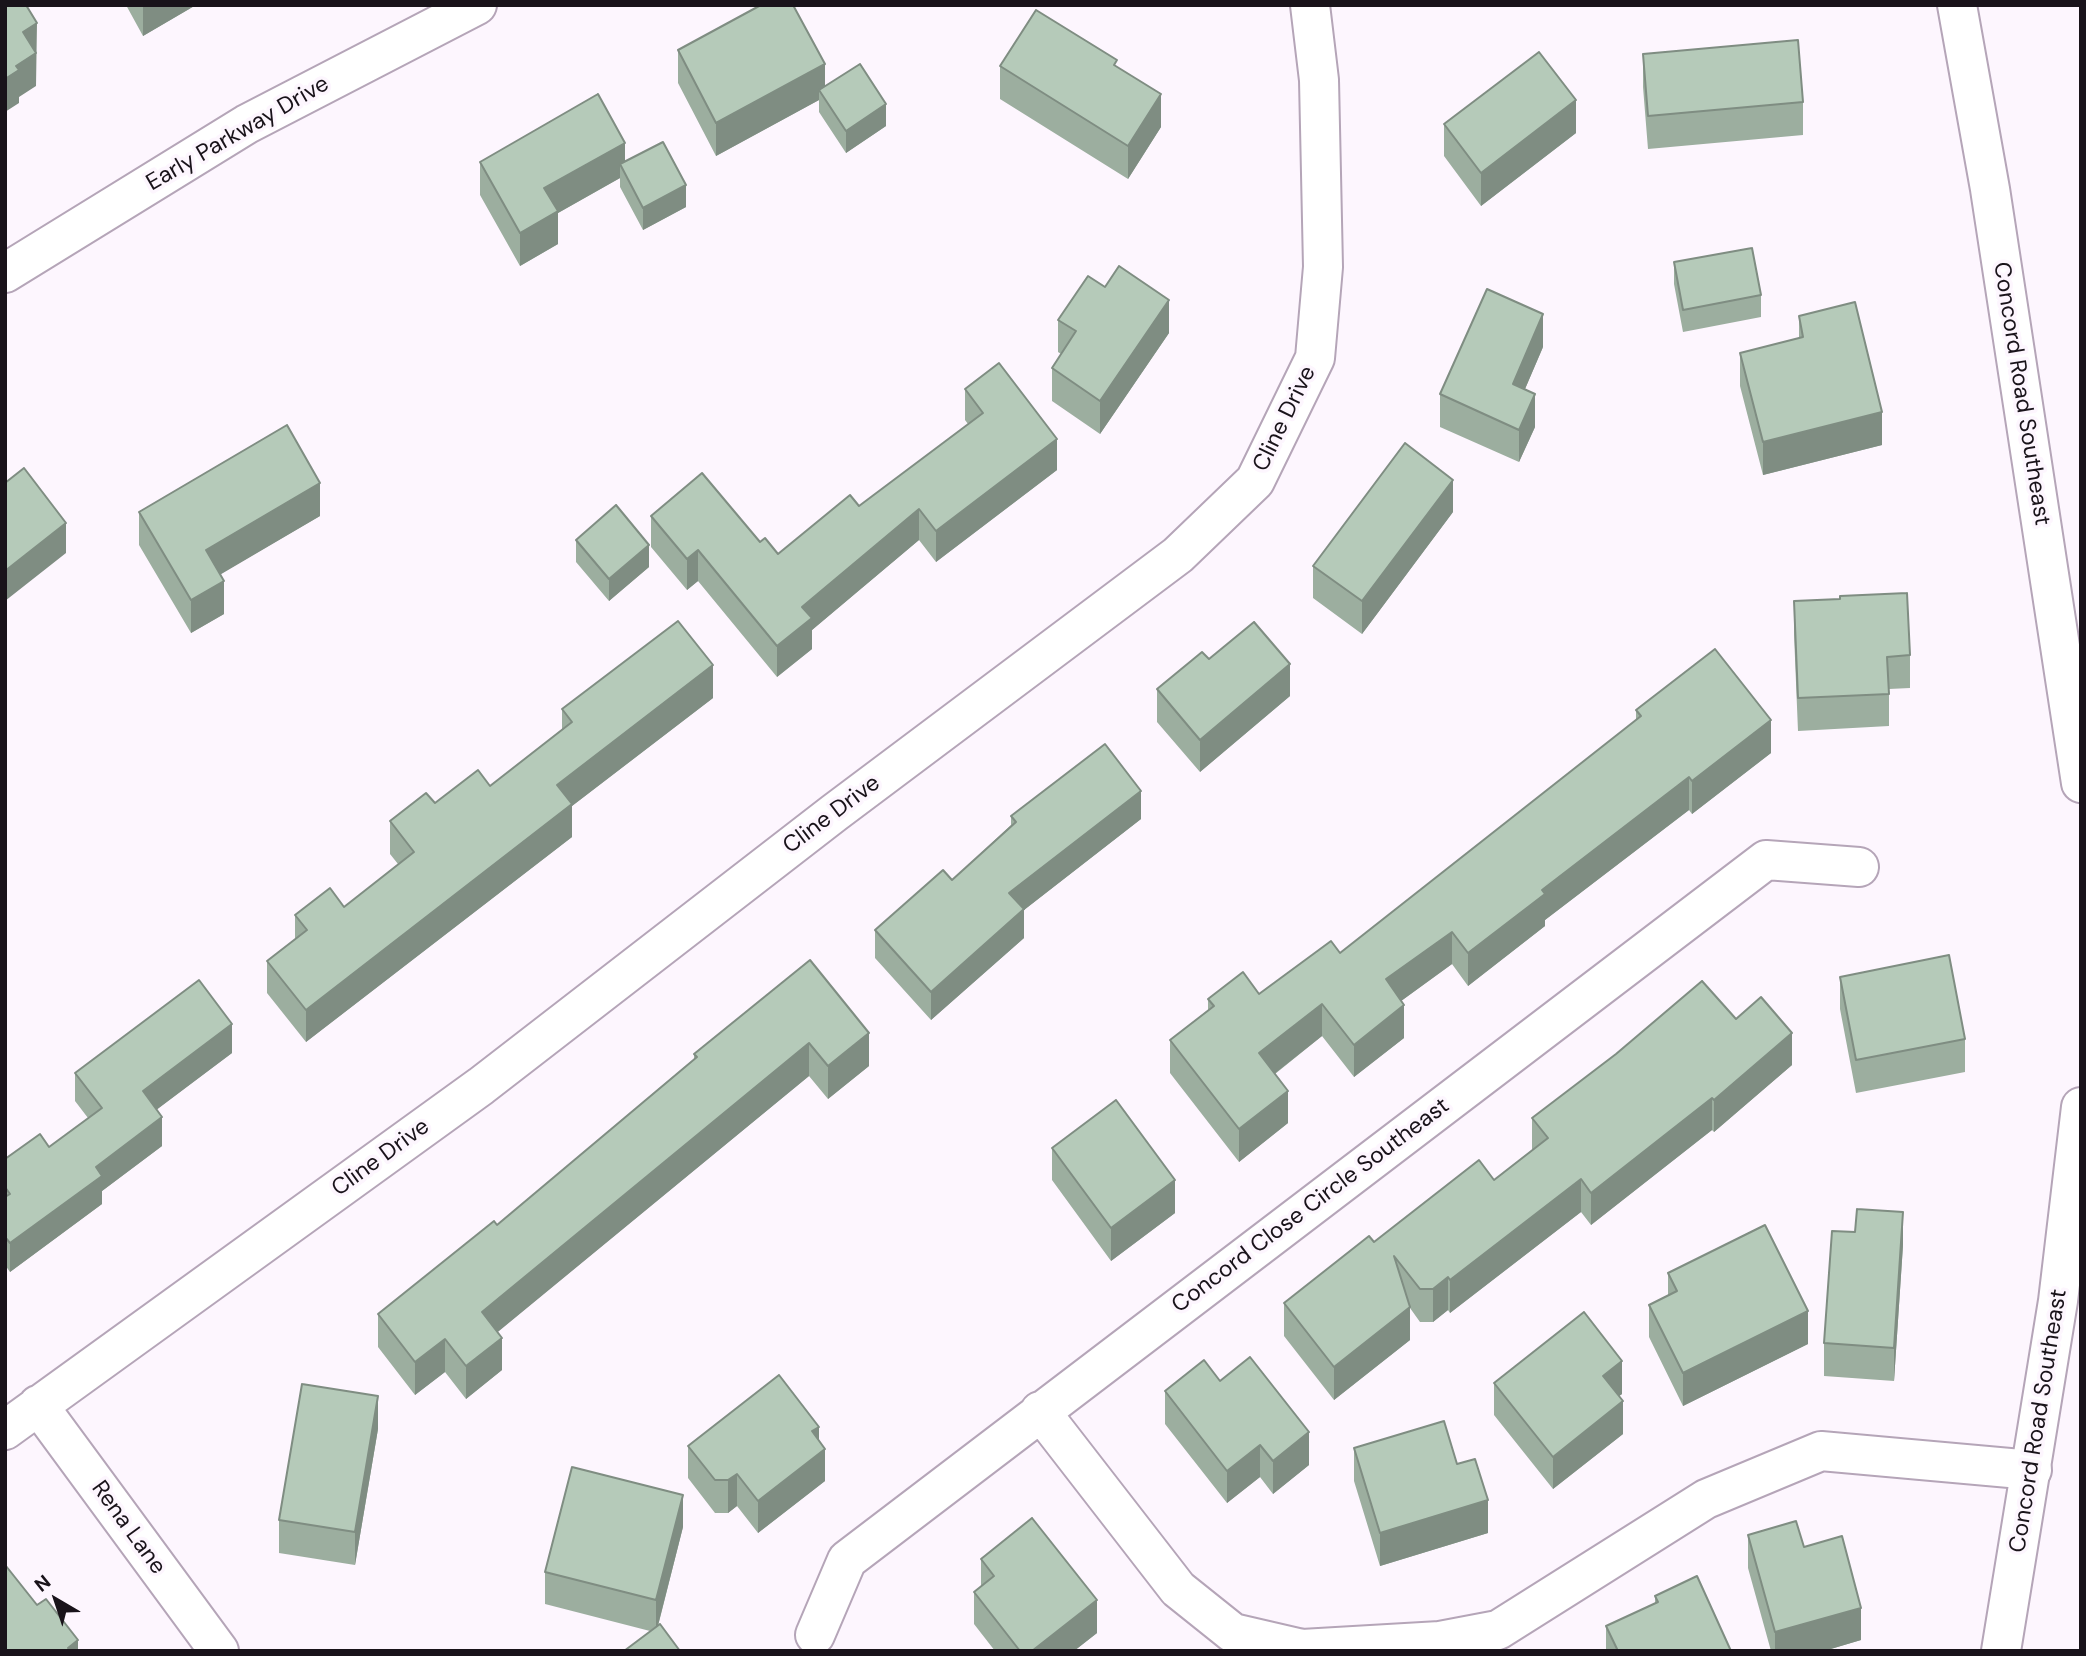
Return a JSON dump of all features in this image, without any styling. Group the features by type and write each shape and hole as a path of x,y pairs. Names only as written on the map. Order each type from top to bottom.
{"street":[{"name":"Early Parkway Drive","path":"5,273 247,124 477,5"},
{"name":"Cline Drive","path":"5,1430 481,1086 845,805 1178,555 1255,481 1315,358 1322,254 1319,80 1310,5"},
{"name":"Concord Road Southeast","path":"1957,5 1990,189 2081,783"},
{"name":"Concord Close Circle Southeast","path":"816,1635 847,1560 1766,860 1859,867"},
{"name":"Concord Road Southeast","path":"2001,1651 2058,1301 2081,1107"},
{"name":"Rena Lane","path":"38,1405 219,1651"},
{"path":"1040,1411 1178,1589 1233,1633 1302,1649 1440,1641 1498,1630 1706,1499 1821,1451 2032,1470"}],"building":[{"path":"5,5 26,5 37,23 23,32 36,53 16,66 19,70 5,79"},
{"path":"761,5 793,5 825,64 716,123 678,50"},
{"path":"1036,10 1117,60 1114,65 1161,94 1128,146 1000,66"},
{"path":"1798,40 1803,102 1648,116 1643,54"},
{"path":"1539,52 1576,100 1481,173 1444,124"},
{"path":"860,64 886,104 846,131 819,90"},
{"path":"598,94 625,143 544,188 558,211 520,233 480,162"},
{"path":"663,142 686,185 643,208 620,164"},
{"path":"1752,248 1761,295 1683,310 1674,262"},
{"path":"1119,266 1169,300 1100,401 1052,368 1076,331 1058,320 1088,276 1105,287"},
{"path":"1487,289 1543,314 1513,384 1535,394 1519,430 1440,394"},
{"path":"1855,302 1882,412 1763,442 1740,353 1803,337 1799,316"},
{"path":"999,363 1057,439 936,531 919,509 802,607 812,618 777,646 698,550 687,559 651,516 702,473 760,542 765,538 778,554 850,495 859,506 983,413 965,389"},
{"path":"287,425 320,483 206,550 224,581 191,600 139,512"},
{"path":"1405,443 1453,480 1362,601 1313,566"},
{"path":"24,468 66,523 5,571 5,483"},
{"path":"616,505 649,545 609,579 576,540"},
{"path":"1907,593 1910,655 1887,657 1889,694 1798,698 1794,601"},
{"path":"678,621 713,665 557,785 572,804 306,1010 267,961 307,930 295,915 330,888 344,907 414,852 390,821 426,793 435,803 478,770 490,786 572,722 562,709"},
{"path":"1254,622 1290,664 1200,740 1157,689 1202,652 1209,659"},
{"path":"1715,649 1771,720 1692,781 1689,777 1542,890 1545,894 1468,953 1452,932 1386,979 1404,1005 1354,1045 1322,1004 1259,1053 1288,1091 1239,1129 1170,1040 1214,1006 1208,999 1243,972 1259,994 1331,941 1340,953 1641,716 1636,710"},
{"path":"1105,744 1141,791 1009,893 1024,909 931,992 875,930 943,870 952,880 1016,822 1011,816"},
{"path":"1949,955 1965,1039 1856,1060 1840,977"},
{"path":"810,960 869,1033 828,1066 809,1043 482,1312 502,1338 466,1366 445,1339 415,1362 378,1314 494,1221 497,1225 697,1057 694,1054"},
{"path":"199,980 232,1024 143,1091 162,1117 96,1167 102,1176 10,1243 5,1237 5,1197 10,1194 5,1187 5,1159 40,1134 49,1147 102,1108 75,1073"},
{"path":"1702,981 1736,1019 1761,997 1792,1033 1714,1100 1712,1098 1591,1193 1581,1179 1450,1280 1448,1277 1433,1289 1420,1289 1394,1256 1410,1307 1334,1367 1284,1303 1369,1236 1374,1242 1479,1160 1494,1180 1548,1138 1532,1118 1616,1054"},
{"path":"1116,1100 1175,1180 1111,1228 1052,1148"},
{"path":"1857,1209 1903,1212 1894,1348 1824,1343 1832,1231 1855,1232"},
{"path":"1765,1225 1808,1311 1683,1373 1649,1305 1677,1291 1668,1273"},
{"path":"1584,1312 1622,1361 1603,1376 1623,1401 1553,1457 1494,1383"},
{"path":"1250,1357 1309,1432 1273,1461 1260,1445 1227,1471 1165,1391 1204,1360 1220,1381"},
{"path":"779,1375 819,1427 812,1431 825,1449 758,1501 737,1474 728,1480 715,1480 688,1446"},
{"path":"302,1384 378,1396 355,1532 279,1520"},
{"path":"1444,1421 1457,1464 1475,1459 1488,1500 1380,1533 1354,1448"},
{"path":"572,1467 683,1495 656,1600 545,1572"},
{"path":"1032,1518 1097,1600 1032,1651 1020,1651 974,1592 994,1576 981,1559"},
{"path":"1796,1521 1804,1547 1842,1536 1861,1608 1775,1632 1748,1535"},
{"path":"6,1566 37,1605 46,1599 78,1640 68,1648 70,1651 5,1651"},
{"path":"1697,1576 1731,1651 1618,1651 1606,1626 1658,1602 1655,1596"},
{"path":"660,1624 680,1651 624,1651"}]}
